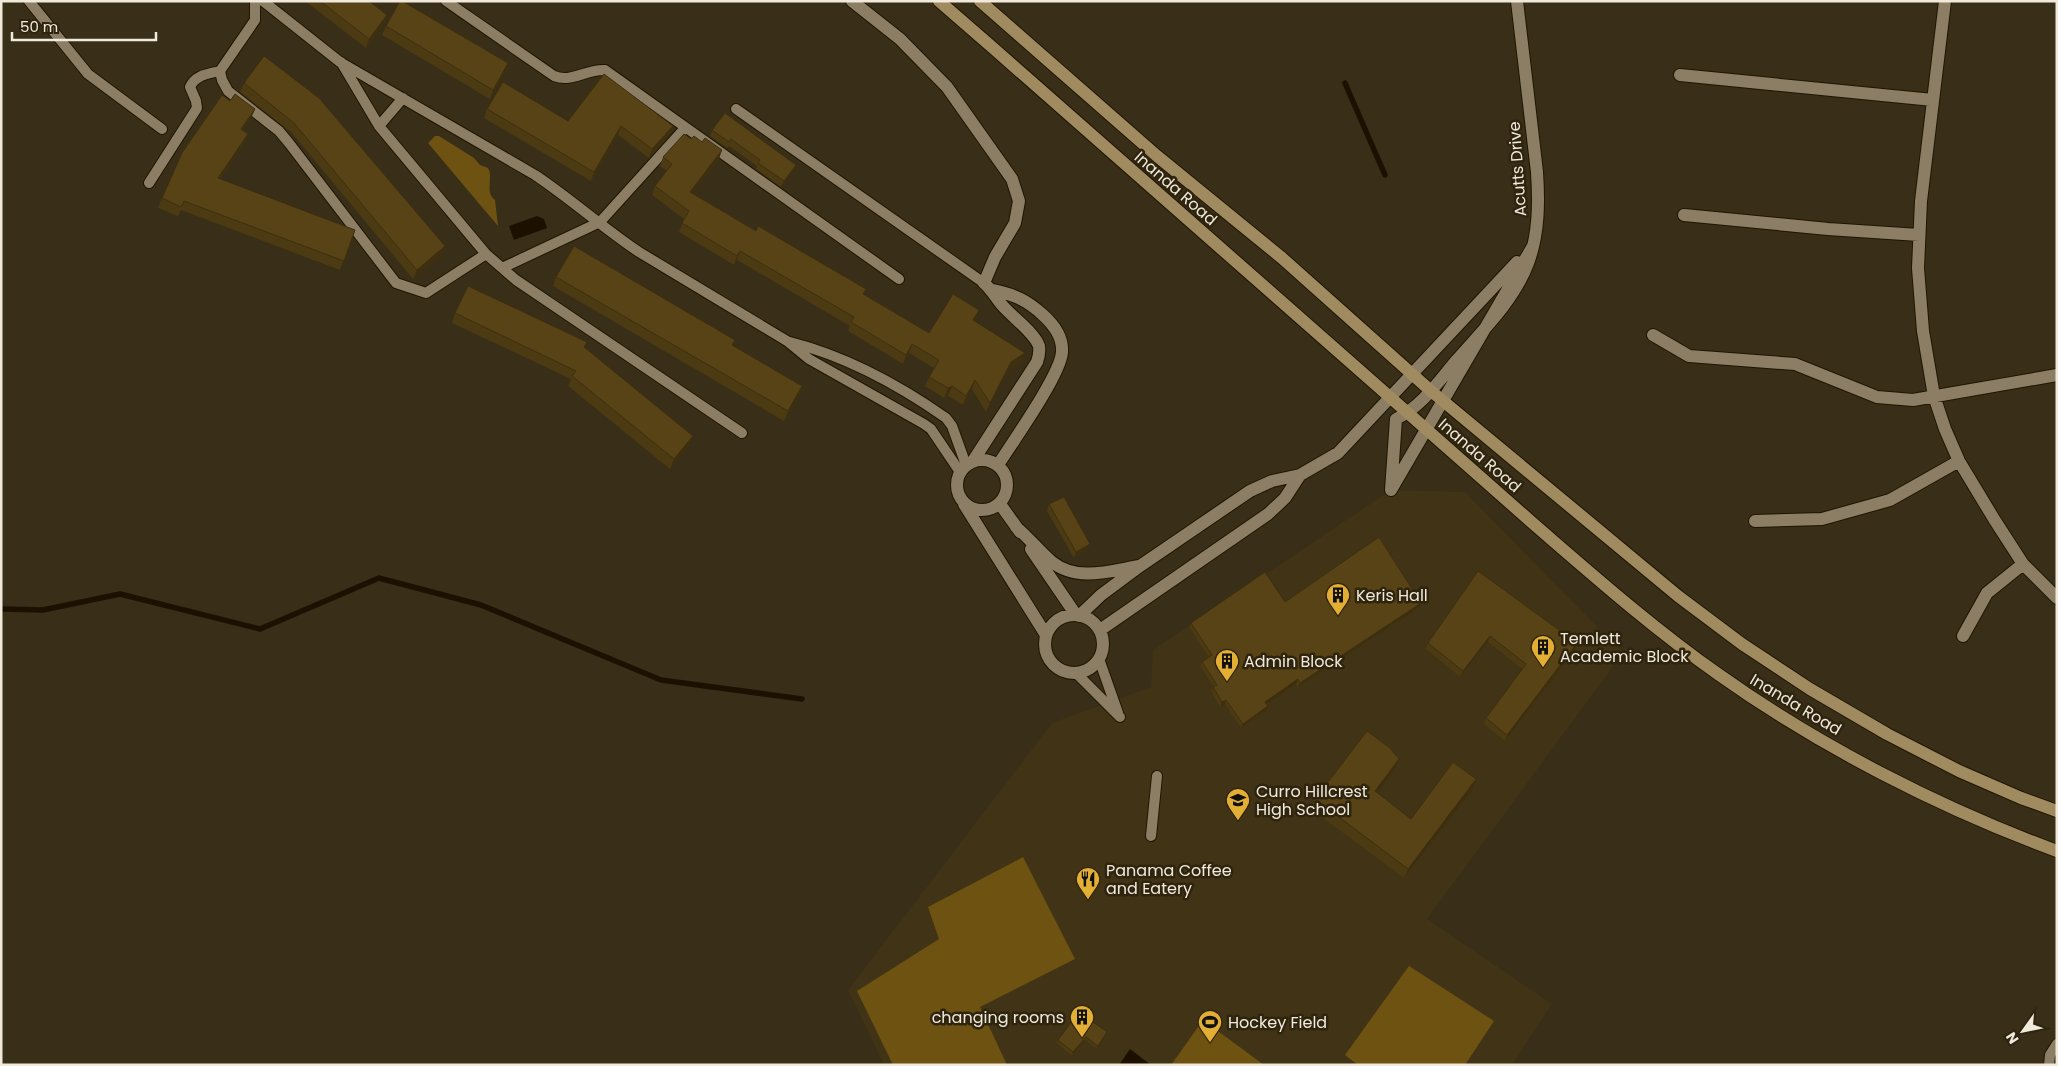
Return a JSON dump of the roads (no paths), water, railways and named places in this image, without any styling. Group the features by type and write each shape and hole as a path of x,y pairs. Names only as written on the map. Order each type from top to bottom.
{"main road":[{"name":"Inanda Road","path":"938,1 1407,413 1663,633 1719,675 1777,713 1874,770 2003,831 2057,851"},
{"name":"Inanda Road","path":"980,1 1172,169 1282,258 1431,391 1678,596 1742,644 1810,689 1894,738 2021,798 2057,811"}],"street":[{"path":"852,1 900,39 947,87 1012,179 1019,201 1015,223 995,257 988,287"},
{"name":"Acutts Drive","path":"1518,1 1537,172 1537,224 1533,246 1528,263 1508,299 1431,391 1407,413 1396,419 1390,490 1533,246"},
{"path":"1945,1 1919,235 1918,268 1923,331 1934,396 1945,429 1959,461 2023,564 2057,598"},
{"path":"1680,75 1933,100"},
{"path":"1684,214 1919,235"},
{"path":"1078,615 1140,566 1250,491 1272,481 1300,475 1338,453 1533,246"},
{"path":"988,287 1012,294 1032,305 1054,328 1060,339 1062,352 1056,371 998,465"},
{"path":"988,287 1000,303 1038,344 1040,353 1037,362 966,466 956,489 959,497 1046,635"},
{"path":"1653,335 1690,356 1794,364 1878,397 1913,400 2057,375"},
{"path":"964,504 982,511 992,509 1000,504 1005,497 1007,488 1007,480 998,465 990,461 966,466"},
{"path":"1755,520 1822,519 1890,500 1959,461"},
{"path":"1100,630 1268,514 1285,498 1300,475"},
{"path":"1000,504 1078,615"},
{"path":"1016,527 1051,561 1072,572 1087,574 1140,566"},
{"path":"1962,636 1987,592 2023,564"},
{"path":"1078,615 1089,619 1100,630 1103,645 1099,660 1085,671 1067,672 1051,662 1045,644 1046,635 1056,621 1064,617 1078,615"}],"lane":[{"path":"29,1 88,74 162,129"},
{"path":"149,183 197,108 190,87 193,80 220,71 256,20 255,1"},
{"path":"263,1 340,62 535,175 639,252 787,341 809,359 924,424 966,466"},
{"path":"446,1 554,76 563,80 574,78 595,69 605,70 899,279"},
{"path":"340,62 379,126 486,254 516,280 742,433"},
{"path":"220,71 222,80 228,90 279,131 300,156 396,283 426,293 486,254"},
{"path":"379,126 403,98"},
{"path":"736,108 988,287"},
{"path":"502,268 600,222 685,128"},
{"path":"787,341 816,348 844,361 936,411 946,418 952,426 966,466"},
{"path":"924,424 936,411"},
{"path":"1076,673 1120,717 1099,660"},
{"path":"1151,836 1157,776"},
{"path":"2049,1065 2050,1055 2057,1044"}],"waterway":[{"path":"1345,83 1385,175"},
{"path":"1,609 43,610 120,594 260,629 379,578 481,605 661,680 802,699"}],"place":[{"name":"Keris Hall","path":"1338,616"},
{"name":"Temlett Academic Block","path":"1543,668"},
{"name":"Admin Block","path":"1227,682"},
{"name":"Curro Hillcrest High School","path":"1238,821"},
{"name":"Panama Coffee and Eatery","path":"1088,900"},
{"name":"changing rooms","path":"1082,1038"},
{"name":"Hockey Field","path":"1210,1043"}]}
